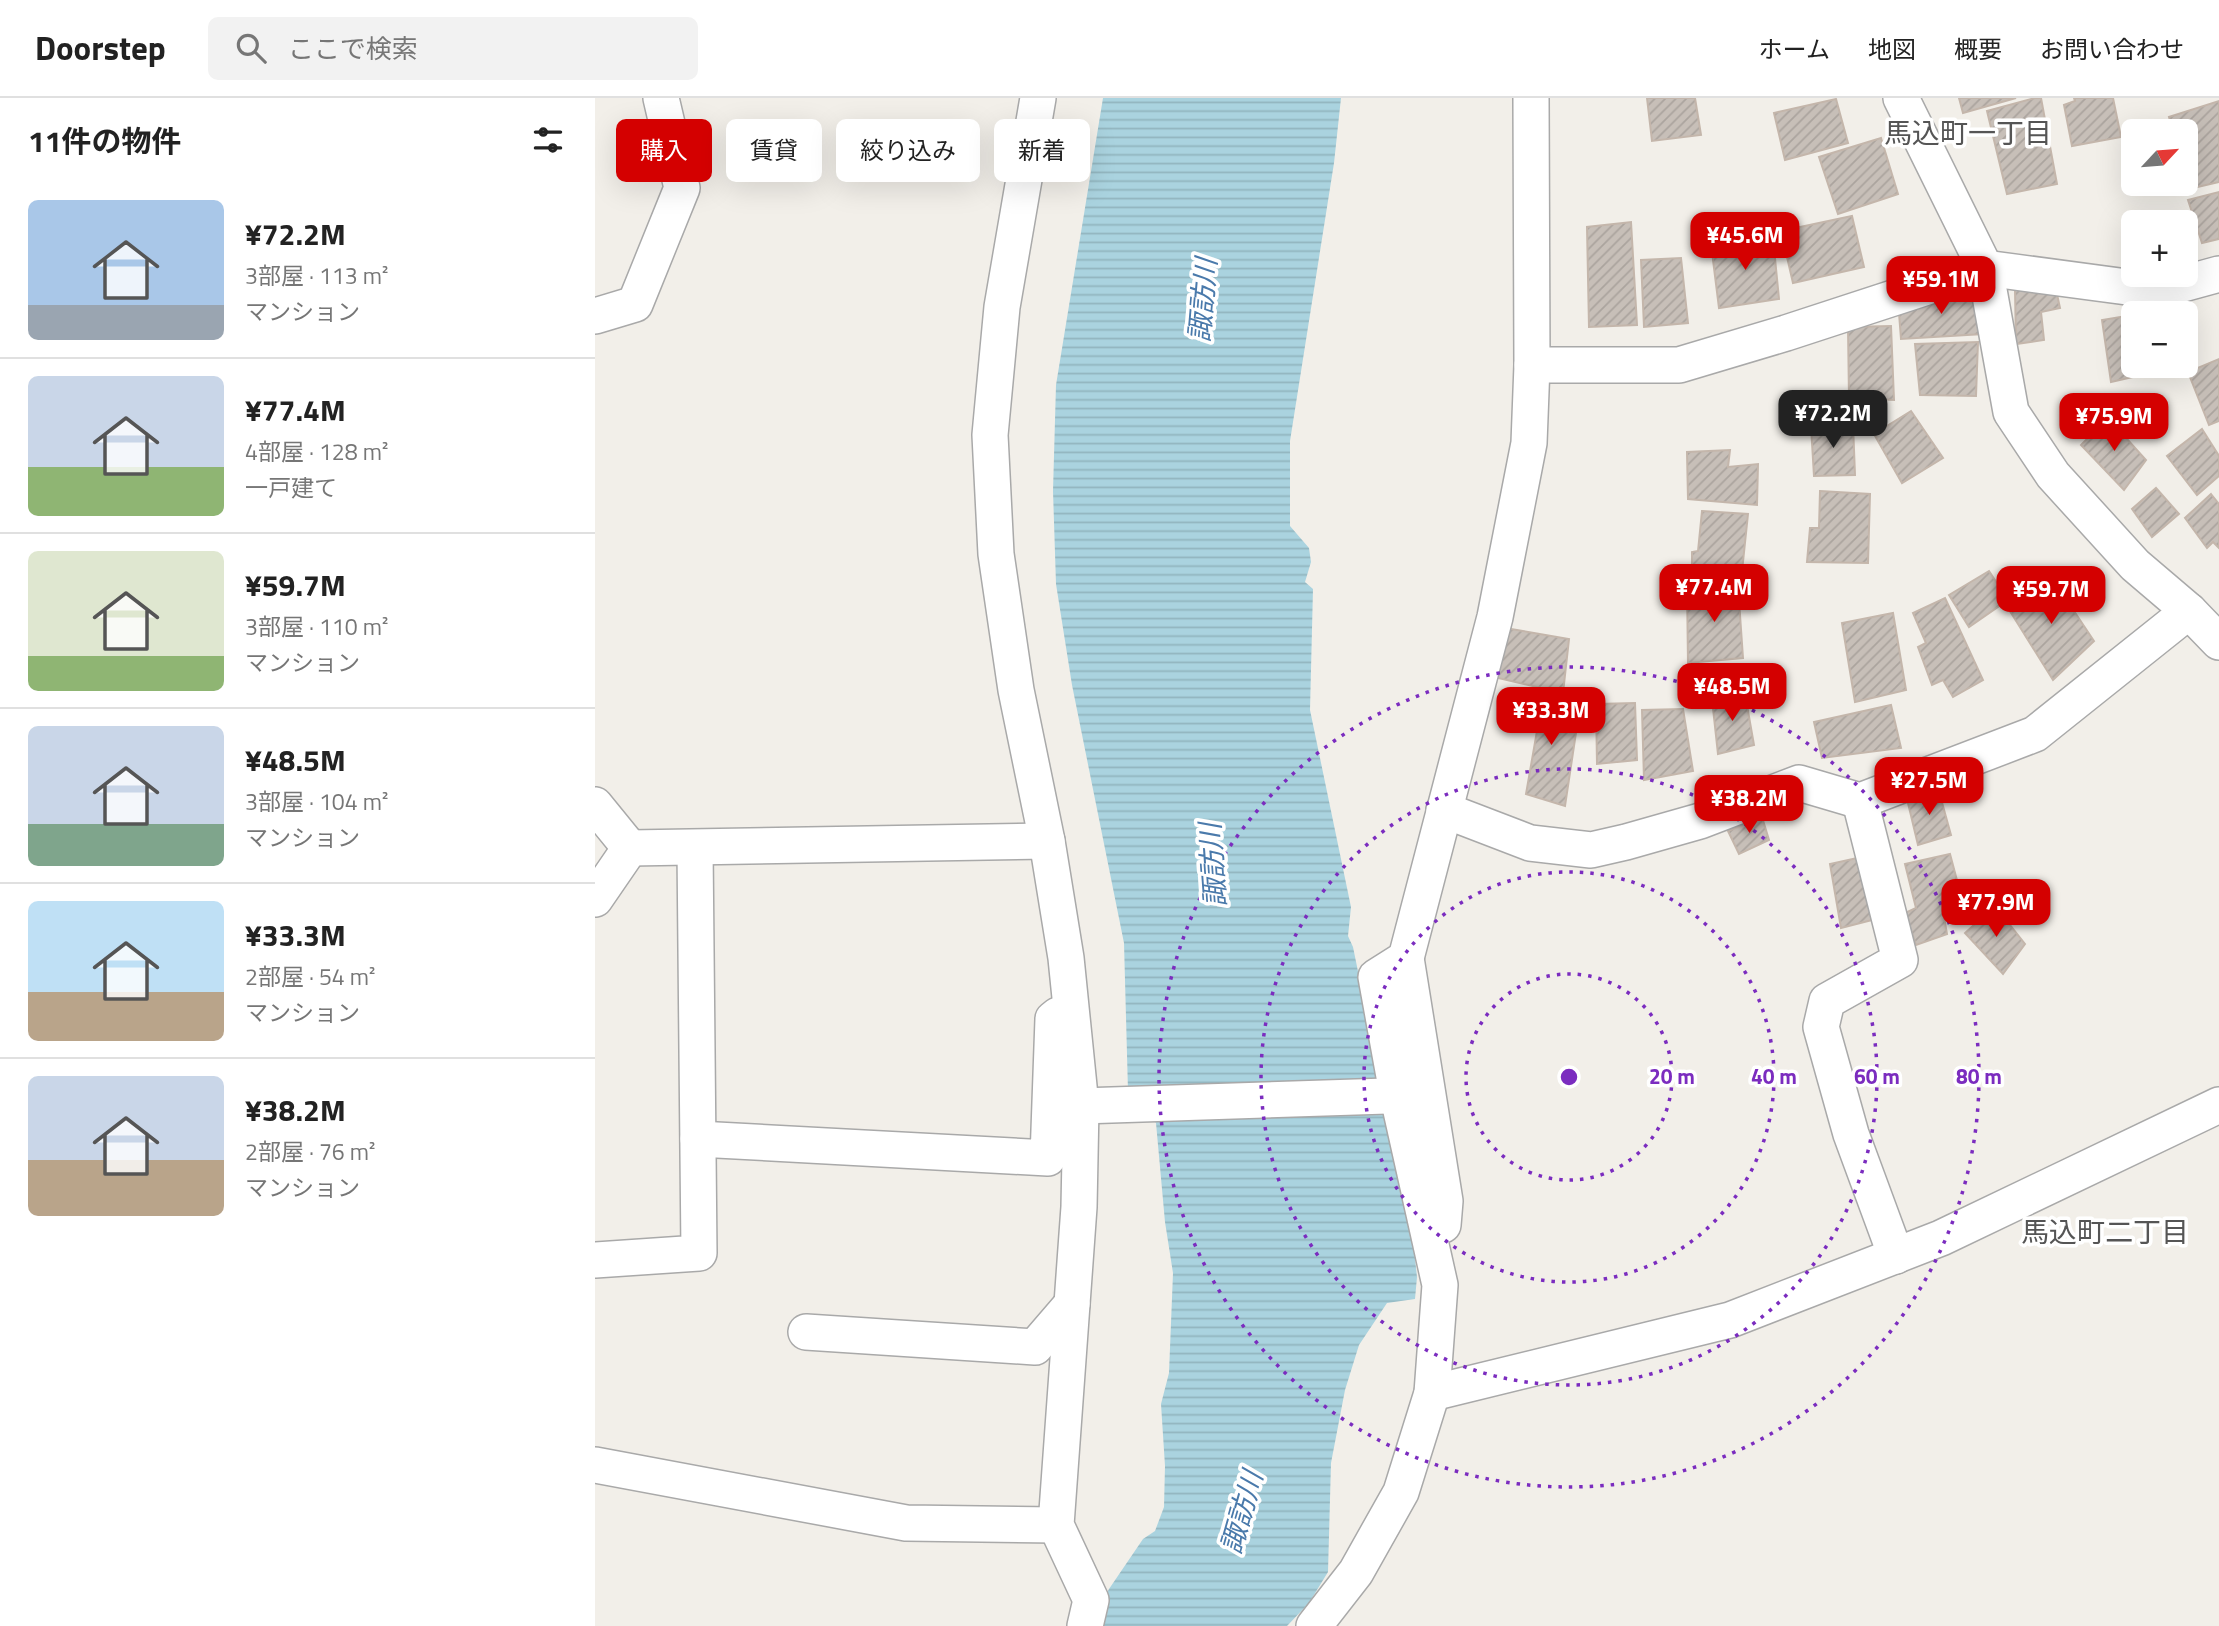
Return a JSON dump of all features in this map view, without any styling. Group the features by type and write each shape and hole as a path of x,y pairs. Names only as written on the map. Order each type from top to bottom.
{"street":[{"path":"595,316 635,304 682,188 661,98"},
{"path":"1038,98 1002,307 990,435 996,554 1016,690 1047,841 1089,1106 1079,1206 1056,1525 1091,1600 1085,1626"},
{"path":"1314,1626 1356,1572 1401,1492 1432,1393 1445,1201 1406,958 1495,617 1529,443 1532,365 1531,98"},
{"path":"1901,98 1985,268 2011,412 2053,475 2135,565 2189,611 2219,642"},
{"path":"1532,365 1679,365 1985,268 2157,291 2219,274"},
{"path":"1444,810 1530,844 1591,850 1700,821 1799,783 1860,801 2035,734 2189,611"},
{"path":"1860,801 1900,960 1827,1000 1821,1027 1851,1134 1896,1256"},
{"path":"595,805 630,848"},
{"path":"630,848 1047,841"},
{"path":"595,899 630,848"},
{"path":"595,1260 699,1253 695,848"},
{"path":"1406,958 1375,977 1392,1095 1440,1284"},
{"path":"698,1139 1048,1158 1053,1019 1071,1004"},
{"path":"1089,1106 1392,1095"},
{"path":"1432,1393 1730,1320 1941,1238 2219,1105"},
{"path":"806,1332 1035,1347 1072,1304"},
{"path":"595,1465 906,1523 1056,1525"}],"water":[{"name":"諏訪川","path":"1103,98 1341,98 1334,163 1290,441 1290,526 1309,548 1311,562 1305,582 1313,589 1310,710 1351,907 1348,936 1353,947 1413,1240 1417,1277 1415,1299 1387,1303 1359,1345 1345,1390 1331,1463 1328,1572 1309,1603 1287,1626 1096,1626 1099,1608 1109,1589 1143,1539 1155,1531 1164,1507 1165,1466 1161,1404 1169,1373 1173,1273 1165,1222 1156,1123 1128,1091 1124,943 1072,685 1056,584 1053,491 1056,385"}],"building":[{"path":"1647,98 1695,98 1701,135 1652,141"},
{"path":"1959,98 2016,98 1963,113"},
{"path":"2041,98 2057,184 2007,194 1987,111"},
{"path":"2074,98 2113,98 2121,137 2072,146 2064,105 2075,101"},
{"path":"1836,99 1848,143 1785,160 1774,113"},
{"path":"2219,101 2219,182 2198,187 2198,119 2169,117"},
{"path":"1881,138 1898,194 1838,214 1819,157"},
{"path":"2219,192 2219,239 2202,243 2198,231 2198,210 2191,210 2188,200"},
{"path":"1852,216 1864,267 1793,283 1781,231"},
{"path":"1631,222 1637,325 1589,327 1587,227"},
{"path":"1773,238 1779,299 1719,308 1711,244"},
{"path":"1681,258 1688,323 1644,327 1641,260"},
{"path":"2055,285 2060,308 2041,312 2044,340 2016,344 2015,290"},
{"path":"1980,291 1983,334 1901,339 1898,300"},
{"path":"2121,317 2121,378 2128,378 2111,382 2102,320"},
{"path":"1891,326 1894,400 1849,398 1848,327"},
{"path":"1978,342 1976,396 1920,395 1915,344"},
{"path":"2219,359 2219,421 2209,425 2190,378 2198,378 2198,368"},
{"path":"1911,411 1943,458 1902,483 1874,434"},
{"path":"2108,418 2146,460 2124,490 2081,445"},
{"path":"1853,424 1855,475 1814,476 1811,426"},
{"path":"2202,429 2219,456 2219,476 2197,495 2167,456"},
{"path":"1730,450 1728,467 1758,464 1757,505 1688,499 1687,452"},
{"path":"2156,488 2179,514 2152,537 2132,509"},
{"path":"1820,491 1870,494 1868,563 1807,562 1810,528 1819,528"},
{"path":"2211,494 2219,504 2219,548 2213,542 2207,548 2185,518"},
{"path":"1702,511 1748,514 1741,581 1692,577 1692,552 1698,551"},
{"path":"1989,571 2008,600 1969,627 1949,595"},
{"path":"2050,575 2094,641 2053,680 2008,608"},
{"path":"1687,586 1738,586 1743,658 1688,663"},
{"path":"1945,598 1983,680 1953,697 1943,680 1932,685 1918,647 1926,643 1913,613"},
{"path":"1893,613 1906,690 1855,702 1842,623"},
{"path":"1505,628 1569,639 1563,693 1494,677"},
{"path":"1531,694 1580,706 1565,806 1526,794 1537,731 1524,726"},
{"path":"1745,694 1754,745 1718,754 1712,699"},
{"path":"1635,703 1637,760 1597,764 1596,704"},
{"path":"1891,705 1901,748 1822,758 1814,722"},
{"path":"1683,709 1693,771 1644,780 1642,710"},
{"path":"1938,788 1951,835 1918,845 1907,799"},
{"path":"1762,817 1769,840 1739,854 1728,831"},
{"path":"1950,854 1963,903 1943,911 1947,934 1916,945 1905,913 1916,908 1905,864"},
{"path":"1862,857 1876,919 1841,928 1830,864"},
{"path":"1995,906 2025,944 2003,974 1965,933"}],"district":[{"name":"馬込町一丁目","path":"1968,132"},
{"name":"馬込町二丁目","path":"2105,1231"}]}
